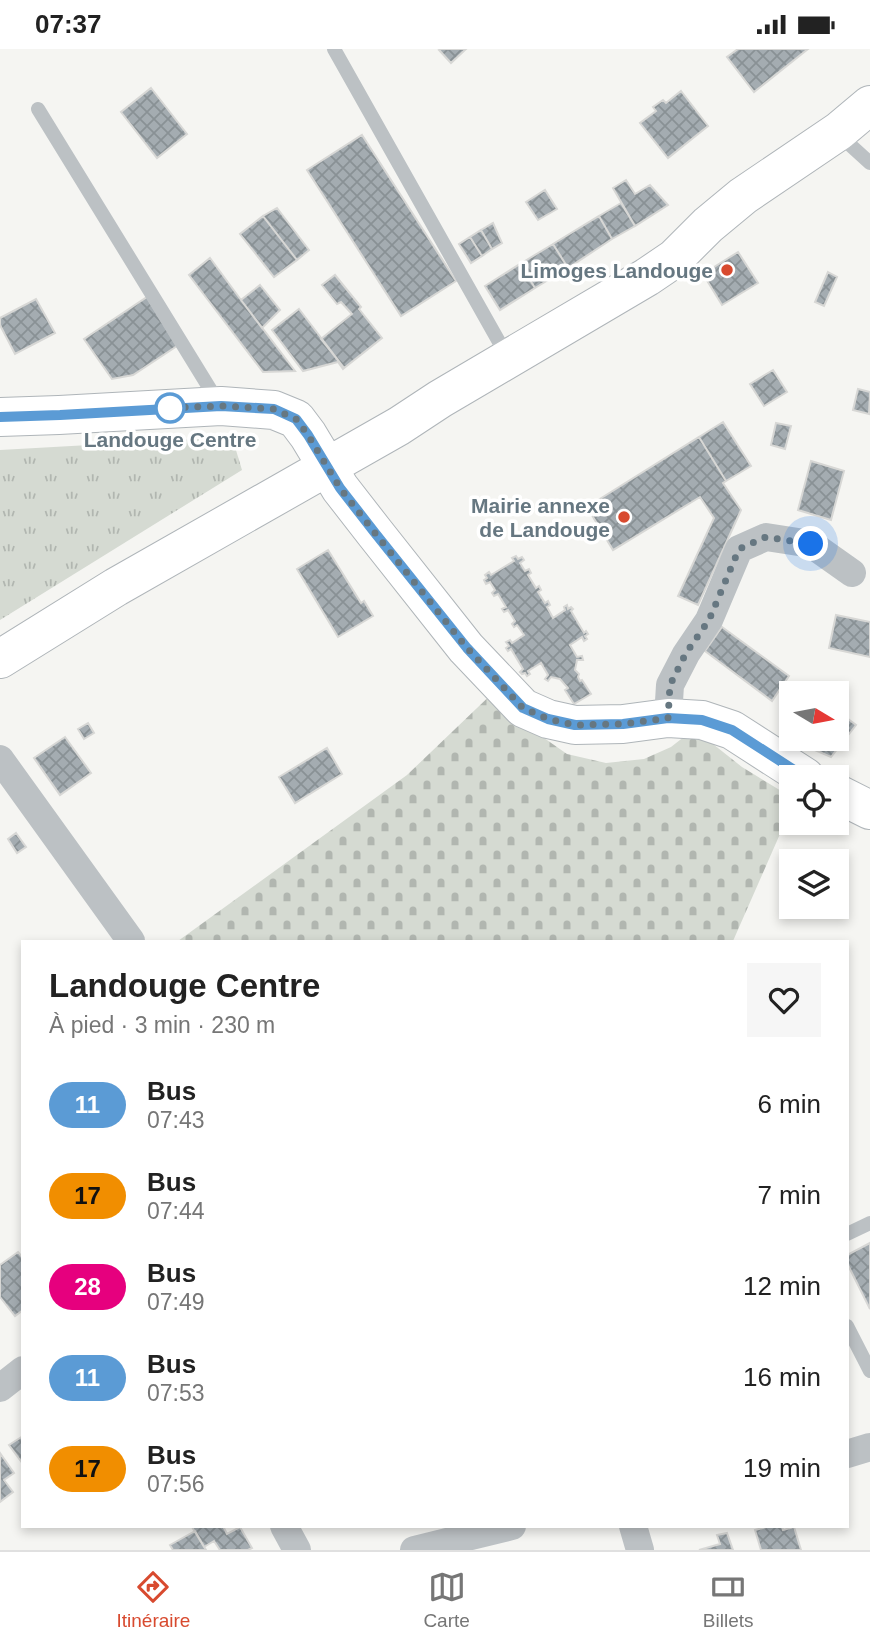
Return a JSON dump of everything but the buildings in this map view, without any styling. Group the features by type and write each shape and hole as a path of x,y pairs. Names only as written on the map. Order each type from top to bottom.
{"main road":[{"path":"0,659 116,587 399,426 656,271 675,258 708,225 743,196 839,131 870,105"},
{"path":"0,417 221,406 274,409 296,419 340,488 375,533 467,648 523,708 548,719 575,725 623,724 668,718 702,720 732,730 786,765"},
{"path":"849,800 870,810"}],"street":[{"path":"668,718 670,685 686,653 709,620 739,549 766,537 811,544 852,573"},
{"path":"0,759 130,940"},
{"path":"0,1388 21,1372"},
{"path":"849,1453 870,1447"},
{"path":"285,1528 297,1550"},
{"path":"414,1550 504,1528"},
{"path":"634,1528 640,1550"}],"lane":[{"path":"334,49 509,359"},
{"path":"38,109 221,406"},
{"path":"839,131 870,163"},
{"path":"849,1233 870,1223"},
{"path":"849,1330 870,1371"}],"green space":[{"path":"232,437 242,470 0,620 0,450"},
{"path":"500,686 534,731 567,754 606,763 644,759 671,747 694,729 742,767 779,790 780,835 733,940 179,940 407,775"}],"bus line":[{"name":"11","path":"0,417 221,406 274,409 296,419 340,488 375,533 467,648 523,708 548,719 575,725 623,724 668,718 702,720 732,730 785,765"}],"place":[{"name":"Limoges Landouge","path":"727,270"},
{"name":"Landouge Centre","path":"170,408"},
{"name":"Mairie annexe de Landouge","path":"624,517"}],"route":[{"path":"170,408 165,408 221,406 274,409 296,419 340,488 467,648 523,708 548,719 575,725 623,724 668,718 670,685 686,653 709,620 739,549 766,537 811,544"}]}
